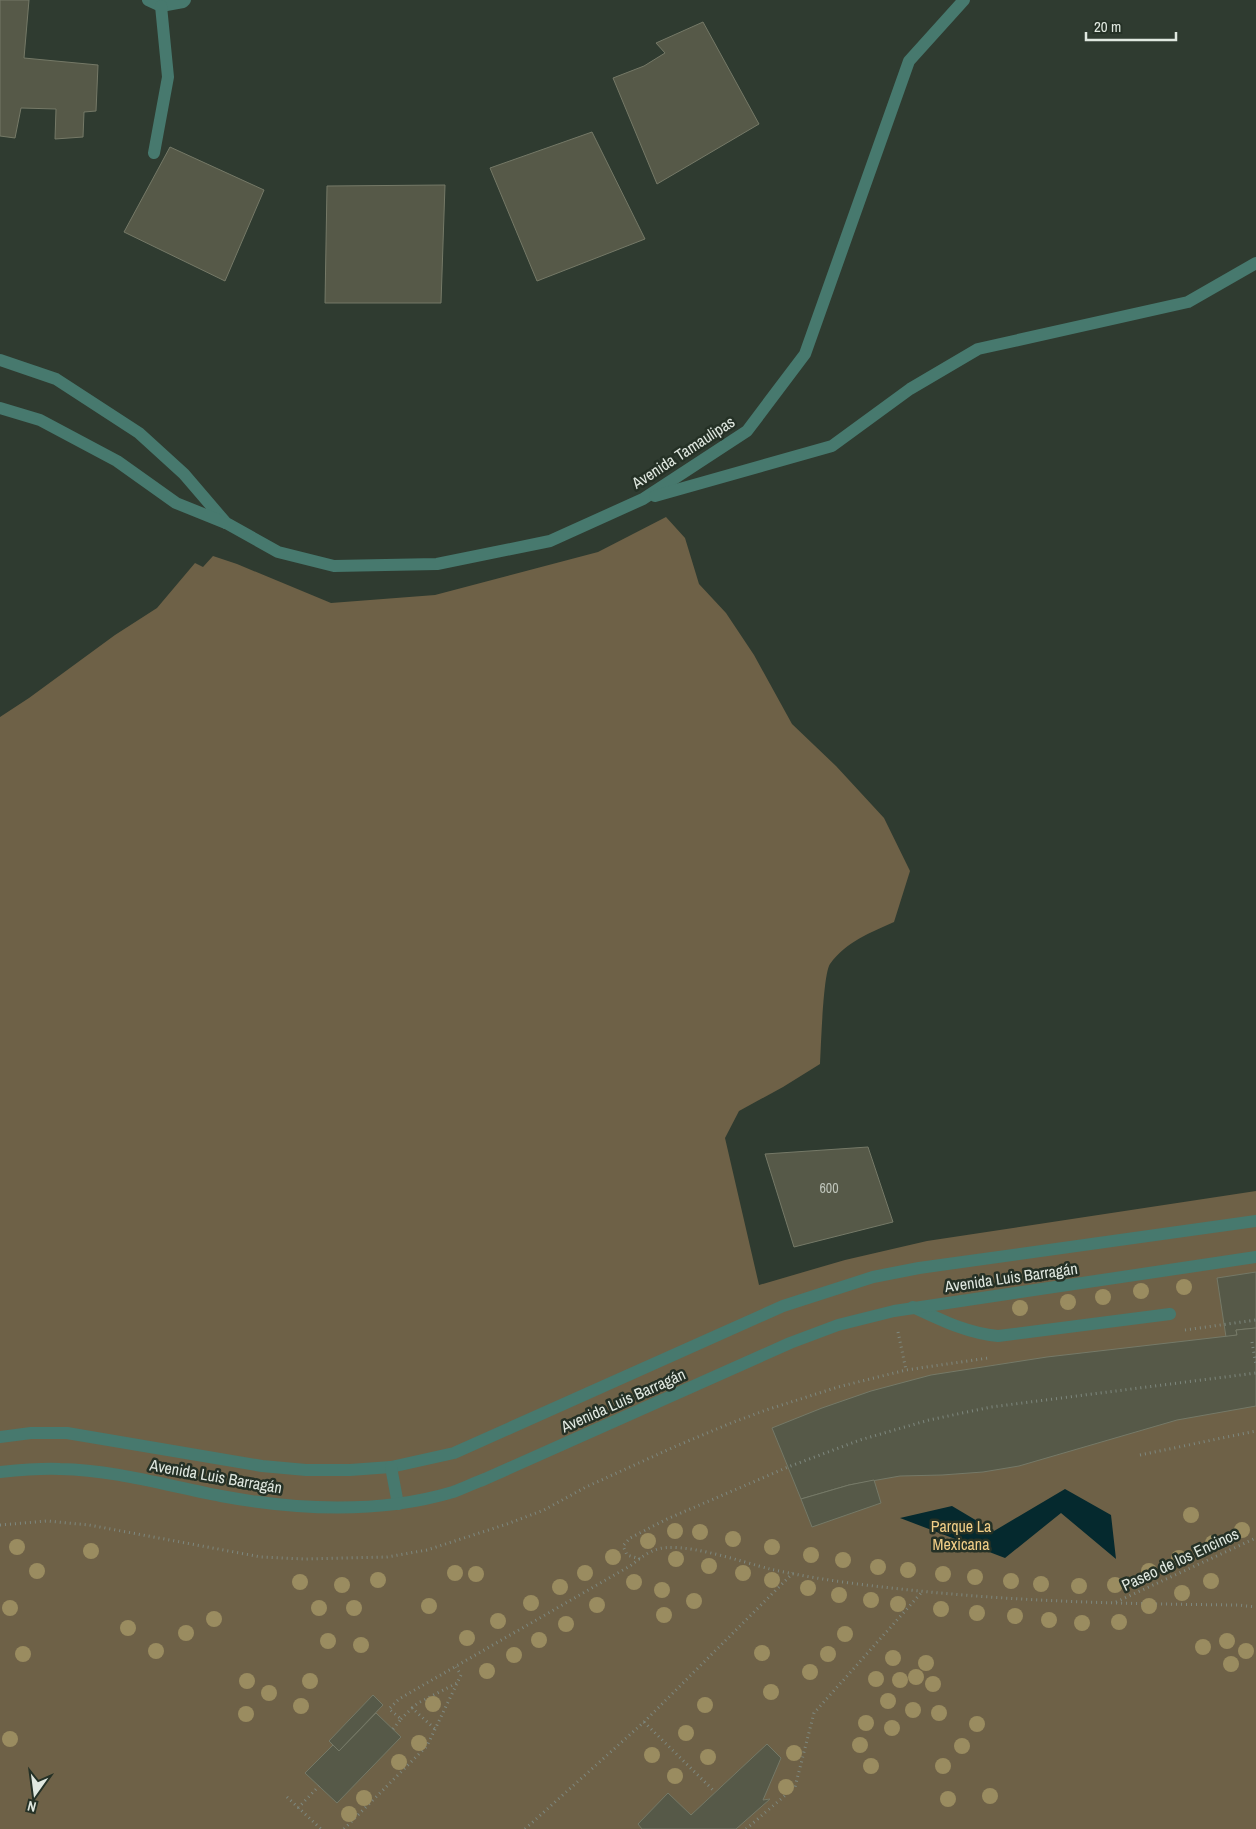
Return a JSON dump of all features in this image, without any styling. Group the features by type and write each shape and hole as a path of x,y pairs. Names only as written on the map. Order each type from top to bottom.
{"street":[{"path":"148,0 161,6 183,2 184,0"},
{"name":"Avenida Tamaulipas","path":"0,408 40,420 117,461 176,503 228,524 278,552 334,566 437,564 550,540 643,499 746,431 805,354 909,61 964,0"},
{"path":"154,153 168,77 161,6"},
{"path":"643,499 832,446 910,389 978,349 1188,302 1256,263"},
{"name":"Avenida Tamaulipas","path":"0,360 56,379 139,432 184,474 228,524"},
{"name":"Avenida Luis Barragán","path":"0,1438 31,1433 67,1433 262,1466 306,1470 350,1470 391,1467 454,1453 783,1306 874,1277 919,1268 1256,1221"},
{"name":"Avenida Luis Barragán","path":"0,1472 61,1468 101,1472 222,1496 282,1504 342,1508 398,1504 455,1491 790,1343 838,1325 894,1311 1256,1257"},
{"path":"913,1308 953,1326 978,1334 998,1336 1170,1314"},
{"path":"391,1467 398,1504"}],"path":[{"path":"894,1311 906,1370"},
{"path":"1252,1342 1256,1365"},
{"path":"640,1558 627,1555 623,1546 630,1538 667,1519 788,1467 860,1440 929,1420 991,1407 1256,1373"},
{"path":"1140,1456 1256,1432"},
{"name":"Paseo de los Encinos","path":"1114,1603 1256,1538"},
{"path":"401,1720 389,1709 399,1699 622,1571 654,1550 668,1546 685,1548 793,1573 922,1591 1057,1602 1238,1605 1256,1607"},
{"path":"525,1829 644,1722 793,1573"},
{"path":"746,1829 795,1787 814,1713 904,1614 922,1591"},
{"path":"344,1829 426,1746 461,1675 456,1667"},
{"path":"393,1729 418,1702 458,1682"},
{"path":"412,1708 435,1730"},
{"path":"644,1722 715,1792"},
{"path":"298,1808 318,1786"},
{"path":"287,1798 321,1829"}],"green space":[{"name":"Parque La Mexicana","path":"666,517 685,538 699,584 726,613 754,655 792,724 836,766 884,818 910,871 894,922 851,944 830,964 824,996 820,1064 739,1111 725,1138 759,1285 845,1260 927,1241 1256,1191 1256,1829 0,1829 0,717 115,635 157,608 195,563 203,567 213,556 331,603 435,595 598,552"}],"water":[{"path":"1065,1489 1111,1515 1116,1559 1061,1513 1005,1558 900,1518 952,1506 994,1531"}],"building":[{"path":"0,0 29,0 24,58 98,65 96,111 84,112 83,137 55,139 56,109 21,108 15,138 0,136"},
{"path":"703,22 759,124 657,184 613,78 644,66 665,53 656,43"},
{"path":"592,132 645,239 537,281 490,168"},
{"path":"170,147 264,190 225,281 124,232"},
{"path":"445,185 441,303 325,303 327,186"},
{"path":"868,1147 893,1222 794,1247 765,1154"},
{"path":"1256,1272 1256,1328 1236,1330 1237,1335 1226,1337 1217,1278"},
{"path":"1256,1328 1256,1406 1177,1420 1019,1466 983,1472 900,1476 849,1485 801,1499 772,1428 871,1391 931,1375 1047,1357 1237,1335 1236,1330"},
{"path":"874,1480 881,1503 812,1527 801,1499"},
{"path":"373,1695 383,1705 339,1751 329,1741"},
{"path":"376,1713 401,1737 337,1803 305,1773 333,1745 339,1751"},
{"path":"767,1744 781,1758 763,1800 770,1799 736,1829 642,1829 638,1824 668,1793 691,1815"}]}
